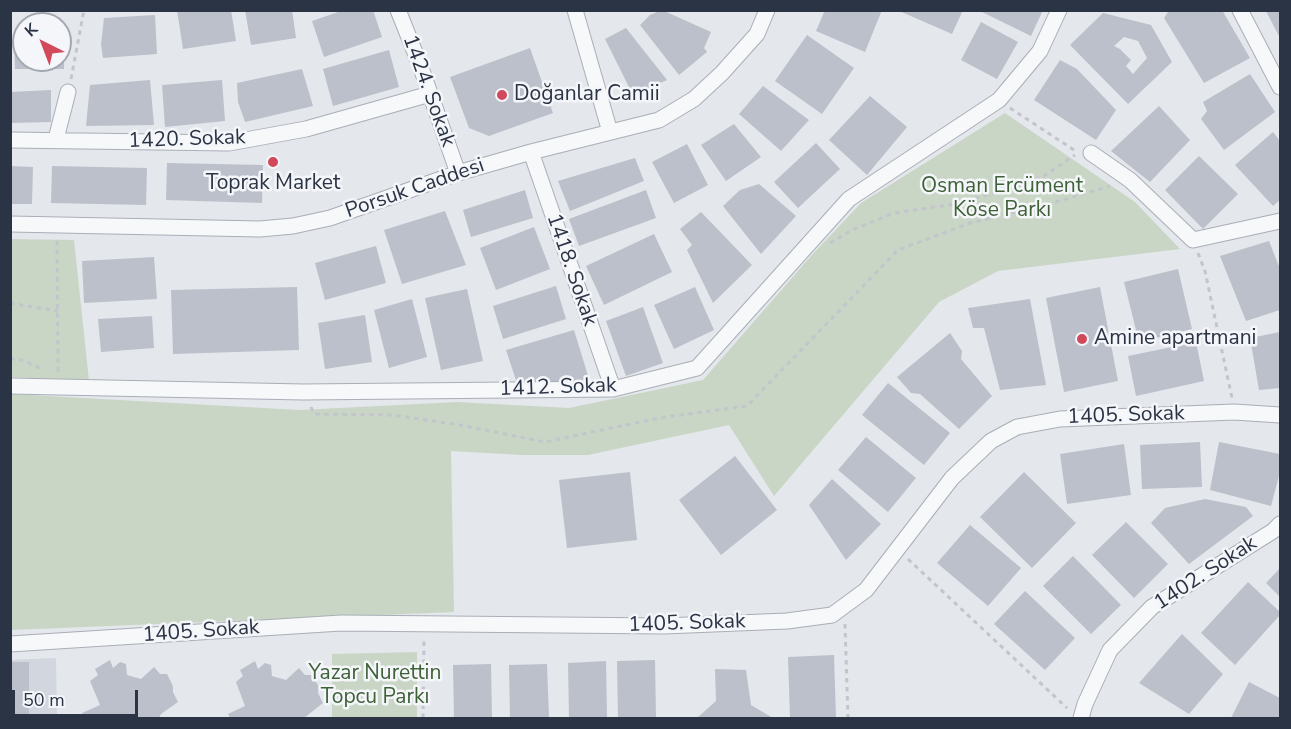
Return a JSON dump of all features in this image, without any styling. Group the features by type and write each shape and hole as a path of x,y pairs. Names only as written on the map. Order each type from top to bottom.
{"street":[{"name":"1424. Sokak","path":"398,10 458,172"},
{"path":"575,10 610,132"},
{"name":"Porsuk Caddesi","path":"10,224 260,229 293,226 330,218 458,172 659,120 694,99 722,73 758,34 767,10"},
{"name":"1412. Sokak","path":"10,386 303,392 612,389 696,368 849,199 999,100 1040,51 1059,10"},
{"path":"1240,10 1281,87"},
{"path":"56,139 68,92"},
{"name":"1420. Sokak","path":"10,140 229,143 306,129 430,94"},
{"name":"1418. Sokak","path":"531,152 612,389"},
{"path":"1090,153 1130,180 1193,240 1281,221"},
{"name":"1405. Sokak","path":"10,644 341,623 675,626 787,621 832,615 866,590 952,478 991,441 1017,427 1060,419 1234,412 1281,415"},
{"name":"1402. Sokak","path":"1076,714 1085,704 1110,650 1152,607 1281,524"}],"path":[{"path":"68,92 84,10"},
{"path":"802,249 834,242 852,230 894,213 954,204 1009,189 1044,176 1079,153 999,100"},
{"path":"57,224 58,388"},
{"path":"1193,240 1205,271 1234,412"},
{"path":"10,303 58,311"},
{"path":"898,550 1076,714"},
{"path":"845,606 848,718"},
{"path":"423,718 424,625"}],"shaded area":[{"path":"56,658 57,718 11,718 10,660"}],"green space":[{"name":"Osman Ercüment Köse Parkı","path":"1005,113 1135,202 1180,249 998,271 939,302 774,496 729,425 588,455 522,455 451,451 454,612 11,630 11,394 300,410 457,402 569,408 703,380 811,256 861,203"},
{"path":"10,239 74,240 89,381 11,377"},
{"name":"Yazar Nurettin Topcu Parkı","path":"417,652 417,718 332,718 332,654"}],"building":[{"path":"177,10 231,10 236,41 183,49"},
{"path":"245,10 292,10 296,38 251,45"},
{"path":"344,10 373,10 382,37 324,57 312,21"},
{"path":"662,10 711,32 704,48 707,52 679,75 640,25 650,15"},
{"path":"825,10 882,10 865,52 816,31"},
{"path":"897,10 963,10 952,34"},
{"path":"983,10 1043,10 1031,36 982,12"},
{"path":"1222,10 1250,58 1204,83 1164,18 1168,12"},
{"path":"1266,10 1280,10 1280,38 1267,13"},
{"path":"1103,13 1151,25 1172,62 1128,104 1070,45","holes":["1124,37 1138,41 1147,58 1133,74 1126,66 1131,60 1114,46"]},
{"path":"155,15 157,54 103,58 101,45 104,18"},
{"path":"981,22 1018,42 997,79 961,60"},
{"path":"626,28 667,80 633,95 605,39"},
{"path":"807,35 854,68 822,114 775,81"},
{"name":"Doğanlar Camii","path":"530,48 553,113 489,136 469,128 450,77"},
{"path":"389,50 399,87 333,106 323,69"},
{"path":"1060,60 1077,69 1116,110 1096,140 1034,100"},
{"path":"302,69 313,106 245,122 238,102 237,83"},
{"path":"1250,74 1275,112 1224,150 1201,119 1207,111 1203,102"},
{"path":"150,80 154,125 86,126 90,85"},
{"path":"222,80 225,121 165,127 162,85"},
{"path":"763,86 809,120 781,151 739,114"},
{"path":"51,90 51,122 10,123 10,92"},
{"path":"870,96 907,127 867,175 829,140"},
{"path":"1159,106 1190,140 1150,182 1111,151"},
{"path":"734,124 761,157 726,181 701,145"},
{"path":"1273,132 1280,141 1280,200 1273,206 1235,165"},
{"path":"816,143 840,169 798,208 774,182"},
{"path":"687,144 708,185 674,203 652,162"},
{"path":"1199,156 1238,194 1203,229 1165,190"},
{"path":"635,158 644,181 570,211 558,181"},
{"path":"167,163 263,165 262,203 166,200"},
{"path":"10,166 33,167 32,204 10,204"},
{"path":"52,166 147,168 146,205 51,203"},
{"path":"759,184 796,216 761,254 723,206 740,190"},
{"path":"525,190 533,218 471,237 463,210"},
{"path":"646,190 656,218 579,246 569,219"},
{"path":"445,211 466,265 402,284 384,230"},
{"path":"701,212 752,265 713,303 687,250 692,245 680,229"},
{"path":"534,227 550,269 496,290 480,248"},
{"path":"654,234 672,272 604,305 586,266"},
{"path":"1269,241 1280,269 1280,310 1246,321 1220,256"},
{"path":"376,246 386,283 325,300 315,263"},
{"path":"154,257 157,299 84,303 82,261"},
{"path":"1178,269 1192,329 1139,342 1124,282"},
{"path":"556,286 566,319 503,339 493,306"},
{"path":"297,287 299,350 173,354 171,290"},
{"path":"695,287 714,330 674,349 654,305"},
{"name":"Amine apartmani","path":"1100,287 1118,381 1064,392 1046,298"},
{"path":"467,289 483,361 441,370 425,298"},
{"path":"412,299 427,357 389,368 374,310"},
{"path":"1030,299 1046,385 1000,390 984,328 973,328 968,308"},
{"path":"643,307 663,363 626,376 606,321"},
{"path":"365,315 372,362 325,369 318,323"},
{"path":"152,316 154,348 101,352 98,319"},
{"path":"574,330 589,379 554,384 516,380 506,350"},
{"path":"1280,332 1280,388 1259,390 1250,338"},
{"path":"950,333 962,351 961,359 992,396 959,429 920,394 911,393 897,377"},
{"path":"1196,342 1204,381 1136,396 1128,356"},
{"path":"888,383 950,433 924,465 862,415"},
{"path":"866,437 916,478 888,512 838,470"},
{"path":"1200,442 1202,487 1142,489 1140,445"},
{"path":"1219,442 1280,454 1280,472 1271,506 1210,490"},
{"path":"1124,444 1131,495 1067,504 1060,454"},
{"path":"735,456 777,510 721,555 679,500"},
{"path":"630,472 637,540 567,548 559,480"},
{"path":"1024,472 1076,523 1032,568 980,517"},
{"path":"832,479 881,524 846,560 809,505"},
{"path":"1205,499 1246,507 1253,516 1189,564 1151,523 1165,508"},
{"path":"1126,522 1168,564 1134,598 1092,555"},
{"path":"970,525 1021,568 988,606 937,563"},
{"path":"1073,556 1121,605 1091,634 1043,586"},
{"path":"1280,568 1280,597 1266,583"},
{"path":"1248,582 1280,612 1280,615 1235,665 1201,633"},
{"path":"1025,591 1075,638 1045,670 994,624"},
{"path":"1182,634 1223,674 1189,714 1139,683"},
{"path":"834,655 836,718 790,718 788,657"},
{"path":"110,660 113,668 120,662 126,664 127,675 141,679 154,667 160,674 167,674 178,702 159,718 86,718 82,713 100,705 90,681 98,675 95,669"},
{"path":"655,660 656,718 618,718 617,661"},
{"path":"255,661 258,669 265,663 271,665 272,676 286,680 299,668 305,675 312,675 319,687 318,693 323,703 304,718 230,718 228,714 245,706 236,682 243,676 240,670"},
{"path":"606,661 607,718 569,718 568,663"},
{"path":"10,662 29,662 29,718 10,718"},
{"path":"491,664 492,718 454,718 453,665"},
{"path":"547,664 549,718 510,718 509,665"},
{"path":"715,669 746,670 751,705 773,718 697,718 716,701"},
{"path":"1249,682 1280,698 1280,718 1231,718"}],"place":[{"name":"Doğanlar Camii","path":"502,95"},
{"name":"Toprak Market","path":"273,162"},
{"name":"Amine apartmani","path":"1082,339"}]}
